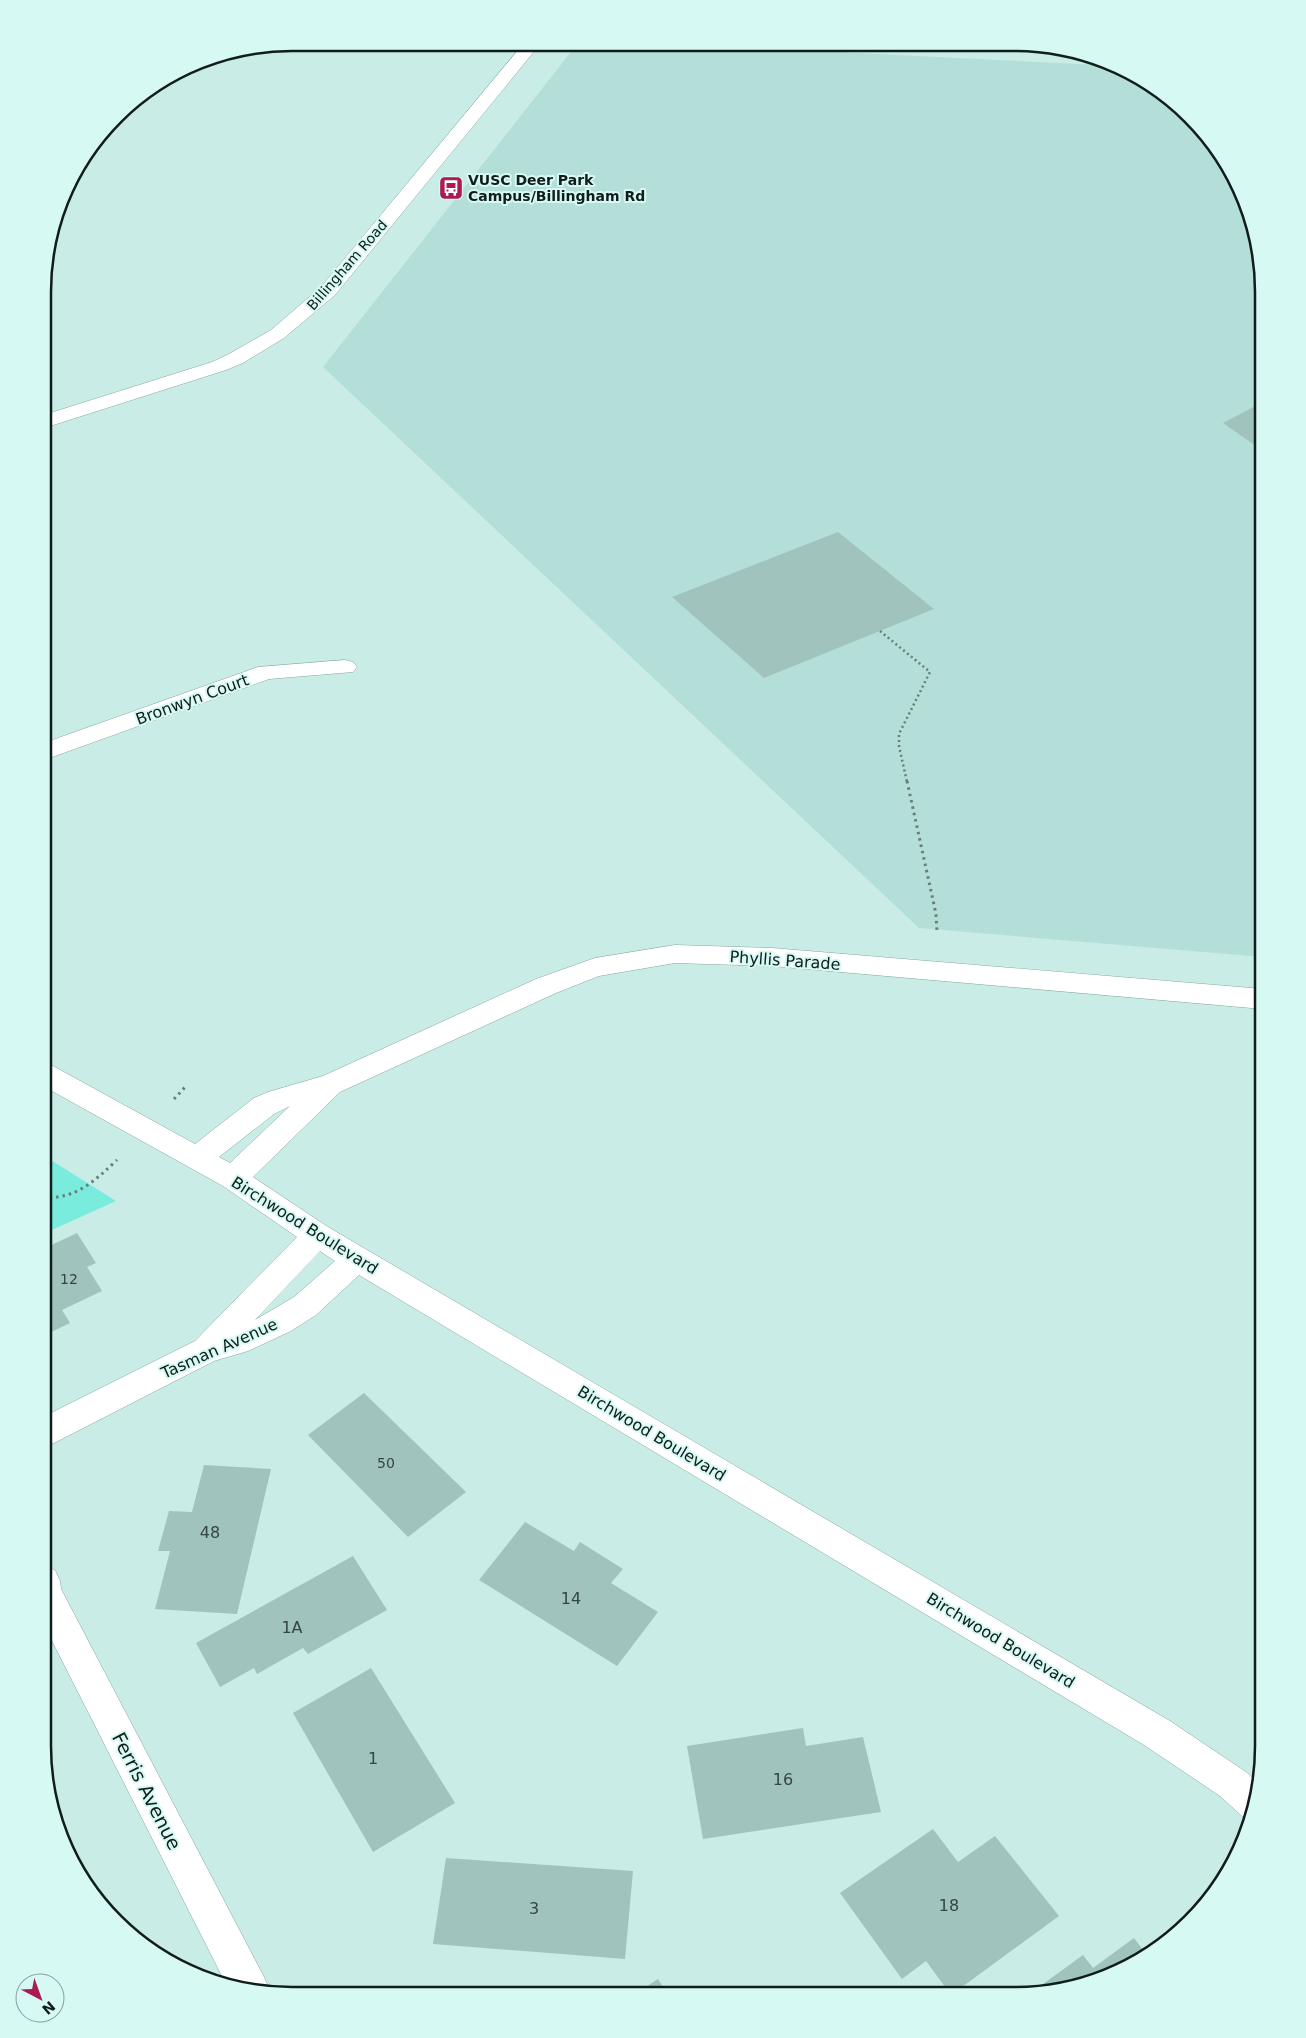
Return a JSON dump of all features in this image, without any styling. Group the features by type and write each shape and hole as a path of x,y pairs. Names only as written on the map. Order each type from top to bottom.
{"street":[{"name":"Billingham Road","path":"51,420 219,366 271,341 291,326 328,291 525,51"},
{"name":"Bronwyn Court","path":"51,749 266,672 345,667"},
{"name":"Phyllis Parade","path":"197,1158 264,1106 293,1094 331,1084 546,986 595,967 675,954 772,957 1255,999"},
{"name":"Birchwood Boulevard","path":"51,1077 233,1178 357,1259 1157,1733 1233,1784 1249,1798"},
{"name":"Phyllis Parade","path":"233,1178 331,1084"},
{"path":"206,1350 318,1235"},
{"name":"Tasman Avenue","path":"51,1429 206,1350 238,1342 280,1322 304,1306 357,1259"},
{"name":"Ferris Avenue","path":"51,1603 245,1982"}],"path":[{"path":"880,631 930,672 899,734 899,746 936,914 936,937"},
{"path":"169,1105 187,1085"},
{"path":"51,1198 62,1199 76,1194 118,1160"}],"shaded area":[{"path":"572,51 817,51 1093,65 1134,83 1173,111 1195,133 1214,158 1230,185 1242,215 1253,261 1255,292 1255,956 919,928 323,367"}],"green space":[{"path":"51,1160 116,1201 51,1230"}],"building":[{"path":"1255,406 1255,445 1223,423"},
{"path":"838,532 934,609 764,678 672,597"},
{"path":"77,1233 96,1263 87,1267 102,1291 62,1310 70,1323 51,1332 51,1245"},
{"path":"364,1393 466,1492 408,1537 308,1435"},
{"path":"204,1465 271,1469 237,1614 155,1609 170,1551 158,1551 169,1511 192,1512"},
{"path":"525,1522 574,1551 580,1542 623,1569 611,1583 658,1612 617,1666 479,1580"},
{"path":"353,1556 387,1610 308,1654 303,1648 257,1674 254,1668 220,1687 196,1643"},
{"path":"371,1668 455,1803 373,1852 293,1713"},
{"path":"803,1728 806,1746 863,1737 881,1812 703,1839 687,1746"},
{"path":"933,1829 958,1862 995,1836 1059,1916 962,1987 945,1987 926,1961 902,1979 840,1893"},
{"path":"446,1858 633,1871 625,1959 433,1944"},
{"path":"1134,1938 1143,1949 1121,1962 1091,1974 1076,1979 1041,1985 1083,1955 1093,1968"},
{"path":"658,1979 663,1987 646,1987"}],"place":[{"name":"VUSC Deer Park Campus/Billingham Rd","path":"451,188"}]}
